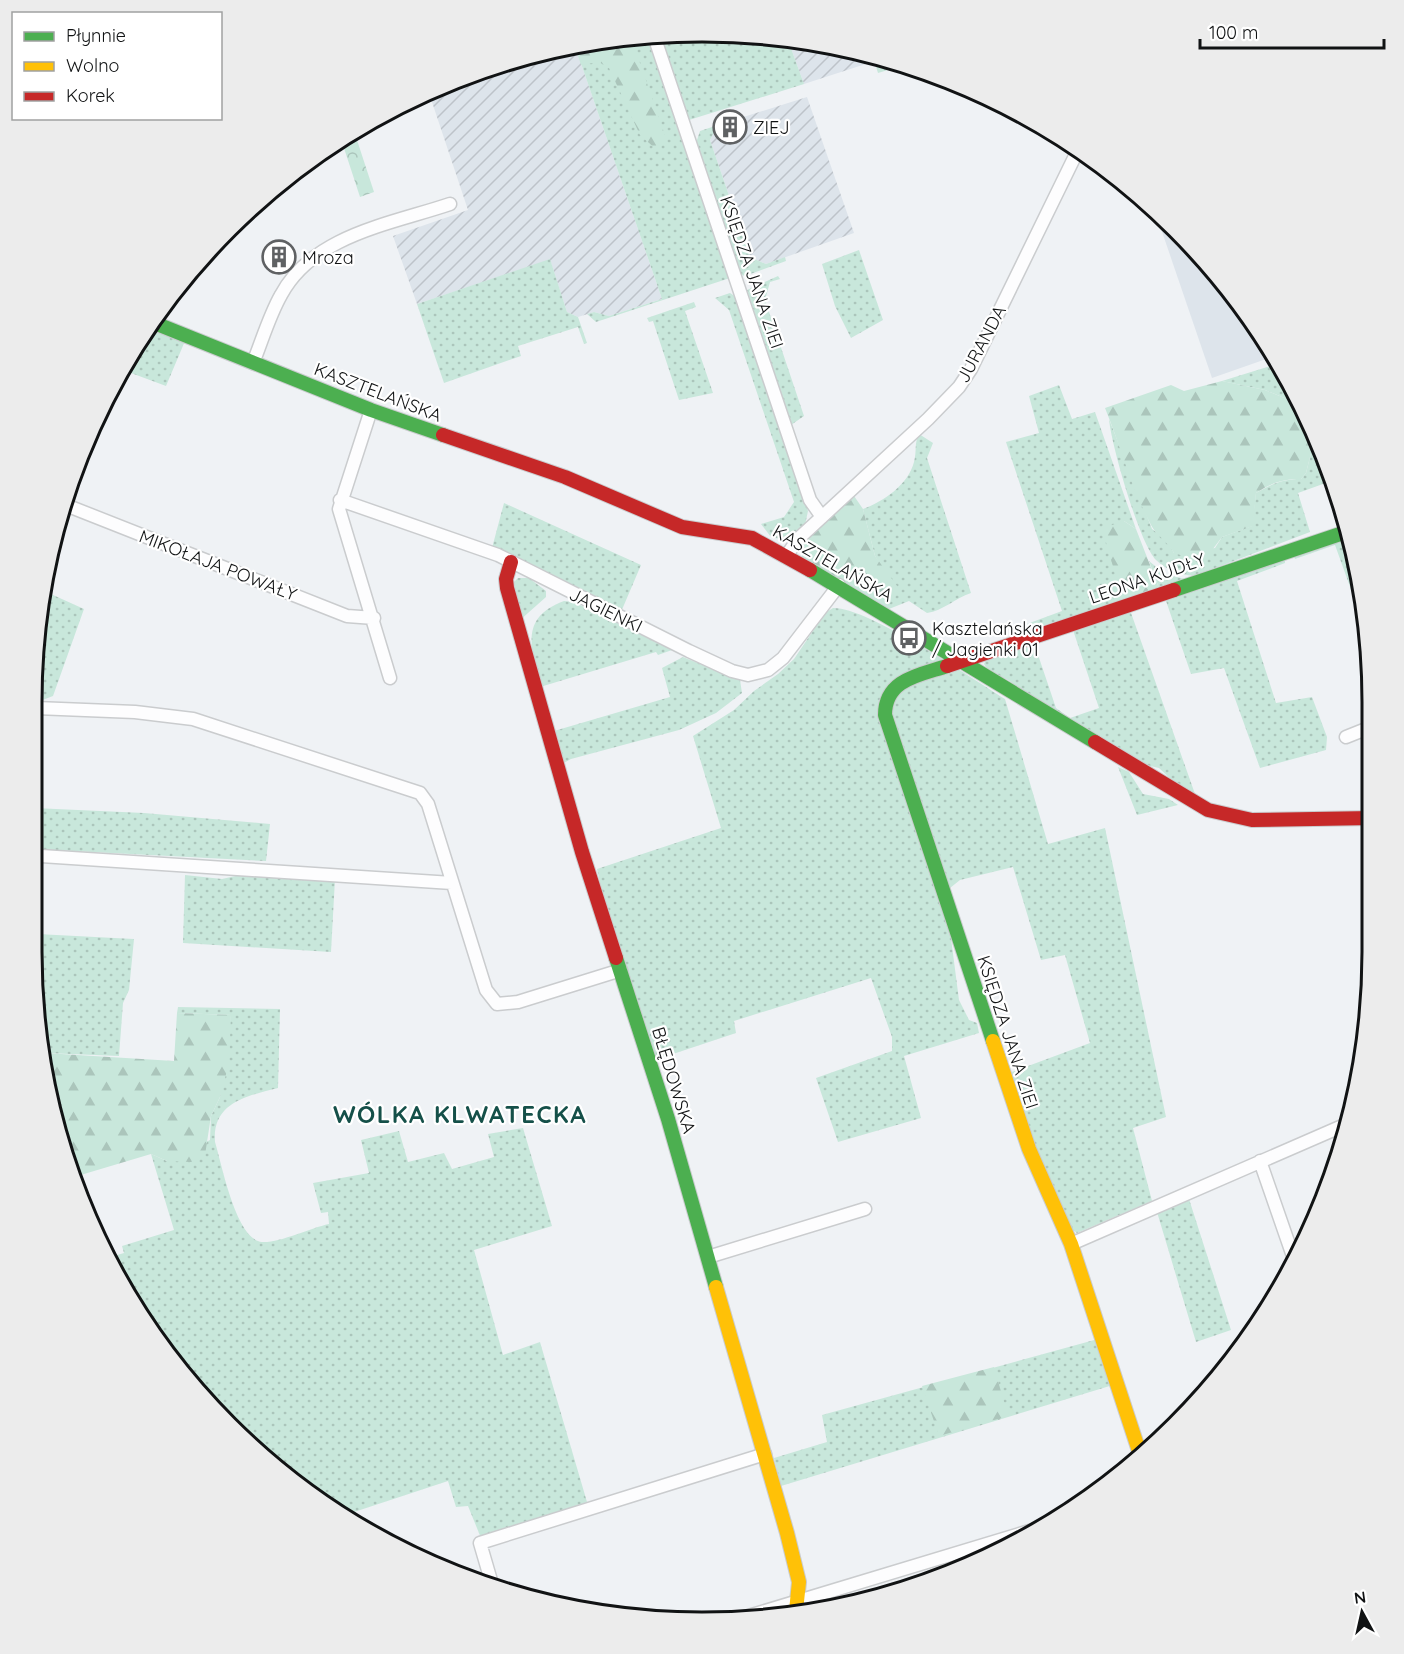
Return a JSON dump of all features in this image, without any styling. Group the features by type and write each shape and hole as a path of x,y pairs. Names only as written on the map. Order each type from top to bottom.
{"street":[{"name":"KSIĘDZA JANA ZIEI","path":"656,43 810,501 822,517"},
{"name":"JURANDA","path":"787,555 822,517 928,419 959,387 971,369 1075,157"},
{"path":"253,363 281,294 311,260 346,238 450,204"},
{"name":"KASZTELAŃSKA","path":"160,325 371,410 565,477 682,526 752,538 839,585 1183,798 1208,810 1252,820 1362,818"},
{"path":"371,410 340,500 339,509 343,528 374,618 390,678"},
{"name":"JAGIENKI","path":"340,500 485,550 689,651 732,671 748,675 768,670 783,658 839,585"},
{"name":"MIKOŁAJA POWAŁY","path":"71,507 347,616 374,618"},
{"name":"LEONA KUDŁY","path":"960,660 1340,533"},
{"name":"BŁĘDOWSKA","path":"511,562 506,579 507,588 582,852 621,970 765,1454 797,1573 797,1605"},
{"name":"KSIĘDZA JANA ZIEI","path":"960,660 896,684 888,695 884,711 1029,1149 1071,1244 1138,1447"},
{"path":"42,708 135,712 193,719 420,793 428,804 486,990 497,1004 518,1002 621,970"},
{"path":"1346,737 1362,731"},
{"path":"42,856 452,883"},
{"path":"1071,1244 1339,1128"},
{"path":"1260,1161 1291,1250"},
{"path":"708,1257 866,1209"},
{"path":"490,1577 480,1543 765,1454"},
{"path":"806,1603 1000,1541"}],"shaded area":[{"path":"791,49 869,63 804,84"},
{"path":"578,54 662,299 609,316 594,312 578,317 567,312 550,260 417,304 393,236 468,210 431,100 531,64"},
{"path":"807,97 854,233 766,264 750,257 710,140 718,125"},
{"path":"1161,227 1226,300 1266,359 1212,378"}],"green space":[{"path":"663,43 745,43 791,49 804,84 689,120"},
{"path":"651,44 730,278 596,322 587,314 594,312 609,316 662,299 578,54"},
{"path":"634,46 667,141 657,150 640,135 609,68 599,62 581,65 578,54"},
{"path":"875,65 890,69 878,73"},
{"path":"718,125 710,140 750,257 766,264 785,257 786,261 745,276 739,274 696,143 700,131"},
{"path":"357,139 374,192 360,197 344,148"},
{"path":"859,250 883,320 851,338 835,306 822,264"},
{"path":"550,259 567,312 578,317 587,343 584,344 578,327 518,346 521,356 444,383 417,304"},
{"path":"778,276 780,279 770,282 765,300 804,416 791,425 747,290"},
{"path":"730,293 736,297 808,511 805,525 784,540 771,537 761,524 784,517 794,502 729,310 715,298"},
{"path":"694,302 696,307 685,311 713,393 679,400 653,321 649,322 647,318"},
{"path":"157,330 185,341 166,386 131,373 128,379 130,372"},
{"path":"1270,366 1289,400 1265,390 1222,381"},
{"path":"1222,381 1265,390 1289,400 1312,449 1306,473 1301,479 1277,482 1256,493 1253,526 1222,537 1203,562 1174,553 1153,529 1138,497 1105,408 1171,385 1184,391"},
{"path":"1059,385 1072,419 1095,412 1136,529 1124,521 1123,601 1018,633 1013,629 1062,611 1006,442 1039,433 1029,396"},
{"path":"1109,419 1152,529 1166,539 1174,553 1215,548 1222,537 1252,526 1256,493 1277,483 1301,479 1306,473 1312,449 1325,483 1298,493 1310,532 1194,576 1164,567 1149,550 1134,514"},
{"path":"919,434 933,443 927,458 971,593 938,610 927,613 909,601 884,611 890,602 884,571 875,556 863,509 887,497 901,485 914,462"},
{"path":"852,493 863,509 875,556 900,590 884,611 802,557 802,543"},
{"path":"504,503 641,565 621,612 492,548"},
{"path":"1124,521 1136,529 1159,588 1123,601 1103,532 1109,526"},
{"path":"1341,538 1352,593 1335,545 1295,559 1293,553"},
{"path":"1285,556 1285,563 1237,581 1276,703 1312,697 1327,737 1326,750 1260,768 1224,668 1191,674 1165,598"},
{"path":"1149,561 1165,574 1185,579 1159,588"},
{"path":"518,578 529,578 546,591 546,597 519,621 514,582"},
{"path":"52,594 84,609 53,696 42,700 43,659"},
{"path":"564,601 574,602 672,650 658,655 656,652 540,687 532,648 534,626 549,608"},
{"path":"833,608 849,611 894,631 1005,699 1048,844 1105,828 1166,1117 1133,1128 1152,1201 1077,1233 1070,1228 1037,1157 1009,1073 1090,1043 1065,955 1041,960 1013,867 960,880 945,892 959,1000 969,1020 977,1023 979,1033 904,1056 921,1118 838,1142 816,1078 892,1051 892,1037 871,978 734,1021 736,1033 655,1060 609,925 597,869 721,828 693,736 734,710 754,691 778,674 794,659 825,613"},
{"path":"1130,610 1195,794 1177,785 1159,768 1146,765 1016,687 992,672 984,664 986,660 1033,640 1056,708 1070,718 1099,708 1072,627"},
{"path":"683,657 740,680 742,693 716,713 679,730 571,759 562,764 554,731 670,697 662,668"},
{"path":"1118,767 1129,772 1143,794 1169,799 1178,805 1137,815"},
{"path":"42,808 144,813 270,824 266,861 42,849"},
{"path":"185,875 222,879 240,875 335,879 331,952 183,943"},
{"path":"42,934 134,939 129,990 123,1003 119,1056 50,1053 43,995"},
{"path":"178,1007 280,1009 278,1088 254,1094 233,1103 219,1118 216,1129 215,1142 231,1200 245,1229 253,1238 262,1242 277,1240 329,1224 328,1212 321,1213 313,1183 369,1173 361,1140 399,1131 408,1162 444,1153 452,1169 494,1157 488,1134 523,1128 552,1226 474,1250 503,1355 540,1342 587,1502 481,1538 468,1506 456,1507 448,1481 353,1512 300,1476 267,1448 235,1419 178,1354 153,1319 116,1255 124,1253 122,1246 174,1230 151,1154 167,1161 210,1140 211,1116 220,1097 231,1015 177,1013"},
{"path":"177,1013 231,1015 229,1063 220,1097 211,1116 205,1155 191,1162 167,1161 151,1154 81,1175 64,1123 50,1053 174,1061"},
{"path":"1189,1199 1231,1330 1196,1342 1157,1212"},
{"path":"1098,1339 1113,1385 781,1486 774,1458 827,1442 822,1415"},
{"path":"994,1367 1008,1416 939,1436 922,1386"}],"traffic: fast":[{"path":"160,325 371,410 443,435"},
{"path":"1174,590 1341,534"},
{"path":"810,570 1095,742"},
{"path":"947,666 916,676 897,686 891,693 885,715 993,1041"},
{"path":"616,958 668,1119 716,1287"}],"traffic: slow":[{"path":"993,1041 1029,1149 1071,1244 1138,1447"},
{"path":"716,1287 787,1533 799,1582 797,1605"}],"traffic: jam":[{"path":"443,435 565,477 682,527 752,538 810,570"},
{"path":"511,562 506,579 507,588 582,852 616,958"},
{"path":"947,666 1174,590"},
{"path":"1095,742 1208,810 1252,820 1362,818"}],"place":[{"name":"ZIEJ","path":"730,127"},
{"name":"Mroza","path":"279,257"},
{"name":"Kasztelańska / Jagienki 01","path":"909,638"}],"district":[{"name":"WÓLKA KLWATECKA","path":"460,1114"}]}
